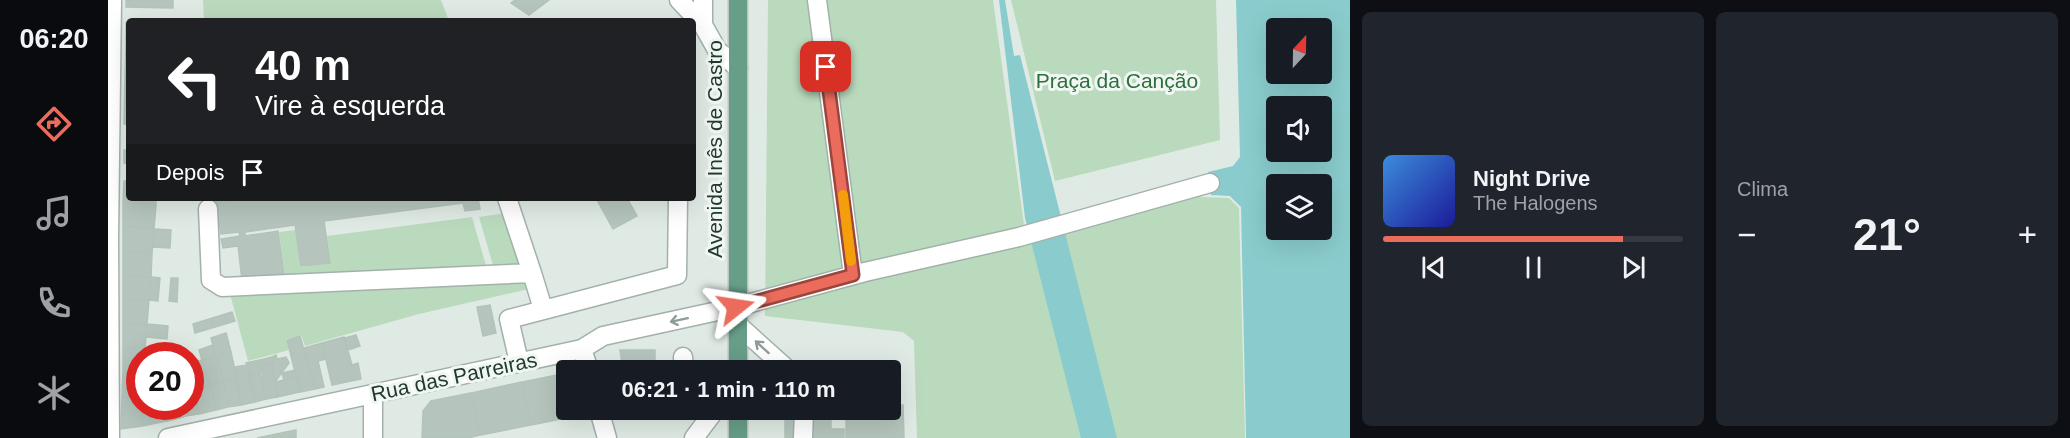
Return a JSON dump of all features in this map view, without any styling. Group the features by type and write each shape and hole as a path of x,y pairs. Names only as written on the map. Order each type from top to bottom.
{"main road":[{"name":"Avenida Inês de Castro","path":"738,0 738,360"},
{"path":"738,420 738,438"}],"street":[{"path":"110,438 112,0"},
{"path":"679,0 704,25 717,50 738,68"},
{"path":"703,0 704,25"},
{"path":"817,0 853,275"},
{"name":"Rua das Parreiras","path":"168,438 582,349 603,336 736,315 853,275 1027,235 1209,183"},
{"path":"508,201 543,309"},
{"path":"519,362 509,319 676,275 678,201"},
{"path":"208,209 211,280 222,287 532,273"},
{"path":"736,315 779,360"},
{"path":"582,349 586,360"},
{"path":"373,394 373,438"},
{"path":"602,420 607,438"},
{"path":"694,438 708,420"},
{"path":"804,420 804,438"}],"green space":[{"path":"203,0 441,0 448,18 204,18"},
{"path":"768,0 993,0 1024,225 1200,177 1201,197 1229,198 1239,208 1245,438 917,438 914,341 903,332 765,316"},
{"name":"Praça da Canção","path":"1011,0 1216,0 1220,140 1055,181"},
{"path":"506,213 522,261 520,266 494,269 479,217"},
{"path":"472,217 487,269 242,281 285,275 279,232 296,230 301,267 330,263 327,236"},
{"path":"526,281 529,289 419,314 305,346 301,335 286,339 289,350 248,361 230,294"}],"water":[{"path":"999,0 1005,0 1014,56 1020,55 1117,438 1081,438 1025,218"},
{"path":"1236,0 1350,0 1350,438 1246,438 1241,207 1230,196 1211,195 1208,172 1233,166 1240,157"}],"building":[{"path":"126,0 173,0 173,8 126,7"},
{"path":"515,0 549,0 529,15 511,3"},
{"path":"125,78 126,78 126,124 124,124"},
{"path":"124,150 126,150 126,163 124,163"},
{"path":"124,181 126,181 126,201 156,201 156,205 123,203"},
{"path":"479,201 480,209 465,211 463,203 324,221 330,263 301,266 295,225 245,232 245,236 278,231 284,274 242,280 238,246 223,248 221,239 240,236 239,232 221,234 216,202"},
{"path":"598,201 629,201 637,216 613,229"},
{"path":"123,203 156,205 154,229 123,226"},
{"path":"123,226 154,229 152,253 123,251"},
{"path":"154,229 171,230 170,248 153,247"},
{"path":"123,251 152,253 151,277 123,275"},
{"path":"123,275 151,277 149,300 123,299"},
{"path":"151,277 160,278 158,301 149,300"},
{"path":"171,278 178,278 177,302 169,301"},
{"path":"123,299 149,300 147,324 123,323"},
{"path":"490,305 496,333 483,336 477,307"},
{"path":"232,312 235,321 195,333 193,324"},
{"path":"123,323 147,324 146,342 126,342 126,347 123,347"},
{"path":"147,324 168,326 167,339 146,337"},
{"path":"226,333 231,352 216,356 211,338"},
{"path":"356,335 360,346 348,350 345,338"},
{"path":"300,336 315,389 300,392 287,340"},
{"path":"344,337 352,365 358,363 361,379 332,385 322,343"},
{"path":"322,343 326,359 318,361 324,387 315,389 304,348"},
{"path":"213,345 216,356 204,359 204,348"},
{"path":"123,347 126,347 126,371 123,371"},
{"path":"620,350 655,350 655,360 622,360"},
{"path":"231,352 237,379 224,380 216,356"},
{"path":"276,355 277,359 286,357 289,363 275,382 272,357"},
{"path":"216,356 220,367 206,372 204,359"},
{"path":"272,357 274,364 261,366 260,360"},
{"path":"260,360 262,372 250,375 246,363"},
{"path":"272,364 277,397 266,399 261,366"},
{"path":"204,365 212,386 204,388"},
{"path":"247,365 255,402 241,405 234,367"},
{"path":"220,367 224,380 210,385 206,372"},
{"path":"295,370 297,377 284,380 282,373"},
{"path":"123,371 126,371 126,397 122,397"},
{"path":"260,373 266,399 255,402 250,375"},
{"path":"556,375 556,420 531,425 522,382"},
{"path":"297,377 300,392 277,397 275,382"},
{"path":"237,379 241,405 228,407 224,380"},
{"path":"224,380 228,407 216,410 212,385"},
{"path":"522,382 531,425 480,435 471,393"},
{"path":"212,386 216,410 204,413 204,388"},
{"path":"471,393 480,435 468,438 422,438 423,411 431,401"},
{"path":"122,397 126,397 126,420 142,420 142,426 121,429"},
{"path":"901,405 903,405 904,438 846,438 846,420 901,420"},
{"path":"142,420 167,420 167,421 142,426"},
{"path":"785,420 831,420 831,429 844,429 844,438 785,438"},
{"path":"296,430 296,438 257,438"}],"slow traffic":[{"path":"843,195 851,261"}],"route":[{"path":"736,307 853,275 826,67"}]}
